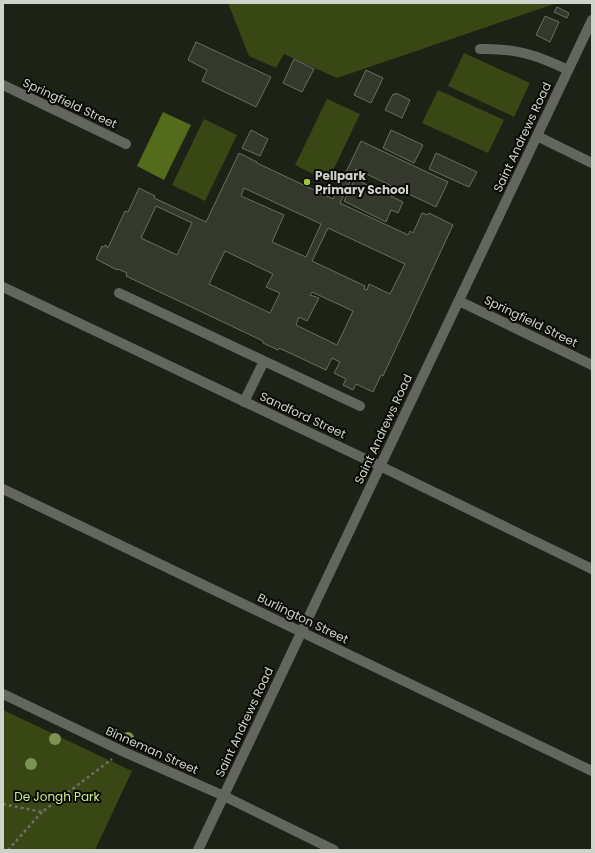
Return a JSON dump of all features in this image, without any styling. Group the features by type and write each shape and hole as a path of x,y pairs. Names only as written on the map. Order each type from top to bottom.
{"street":[{"name":"Saint Andrews Road","path":"198,850 592,20"},
{"path":"480,49 501,48 522,52 568,70"},
{"name":"Springfield Street","path":"3,85 126,144"},
{"path":"537,136 592,163"},
{"name":"Sandford Street","path":"3,287 380,466 592,569"},
{"path":"119,293 360,406"},
{"name":"Springfield Street","path":"459,301 592,365"},
{"path":"244,402 264,361"},
{"name":"Burlington Street","path":"3,489 592,771"},
{"name":"Binneman Street","path":"3,694 122,751 224,796 334,850"}],"path":[{"path":"8,850 42,812 114,757"},
{"path":"3,804 42,812"}],"green space":[{"path":"228,3 557,3 337,78 284,54 276,68 249,56"},
{"path":"464,53 530,83 514,117 448,86"},
{"path":"438,90 504,120 488,153 422,123"},
{"path":"327,99 360,114 328,181 295,165"},
{"path":"204,119 237,135 205,201 172,185"},
{"name":"De Jongh Park","path":"3,710 132,771 95,850 3,850"}],"shaded area":[{"path":"163,112 191,125 164,180 137,166"}],"building":[{"path":"557,7 569,13 567,18 554,12"},
{"path":"545,16 559,22 550,42 536,35"},
{"path":"196,42 271,77 256,107 202,81 207,70 188,60"},
{"path":"294,59 314,69 302,92 283,83"},
{"path":"366,70 383,78 371,103 354,95"},
{"path":"396,93 410,100 402,118 385,110 393,94 395,95"},
{"path":"251,130 268,139 260,156 242,148"},
{"path":"391,130 423,145 414,163 383,148"},
{"path":"361,141 448,182 436,207 356,169 340,203 408,235 410,231 413,233 422,213 428,215 429,213 453,225 383,376 381,375 373,392 356,384 353,390 343,385 346,379 334,373 340,362 332,358 326,370 279,348 278,350 263,343 263,341 126,276 127,273 118,269 117,270 96,259 102,246 104,247 105,245 108,248 125,211 128,212 139,188 155,196 154,198 206,222 239,153 333,199","holes":["244,188 321,224 306,257 272,242 284,215 241,196","156,206 192,223 177,255 141,238","328,228 405,264 390,294 369,284 367,290 364,289 365,286 312,261","225,251 273,274 266,287 280,293 270,313 209,284","312,292 353,311 337,345 296,325 299,317 307,321 319,298 310,295"]},
{"path":"436,153 477,172 469,187 429,169"},
{"path":"355,179 403,202 398,213 391,210 386,222 344,201"}],"place":[{"name":"Pellpark Primary School","path":"307,182"}]}
